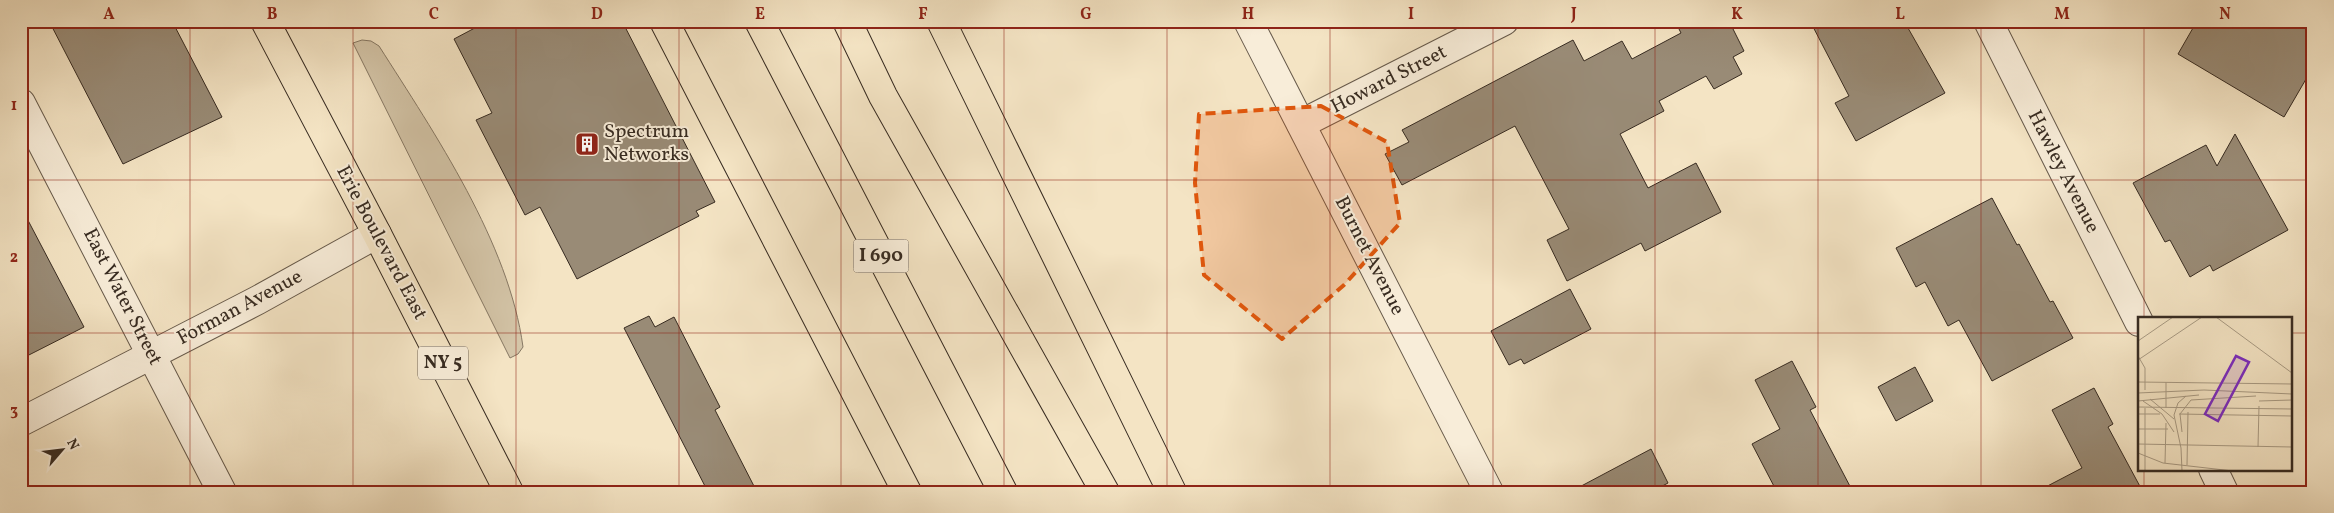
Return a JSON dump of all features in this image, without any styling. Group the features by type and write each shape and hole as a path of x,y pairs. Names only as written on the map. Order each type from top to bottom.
{"main road":[{"name":"Erie Boulevard East","path":"265,21 378,234 509,492"},
{"path":"664,21 908,492"},
{"name":"I 690","path":"759,21 1003,492"},
{"path":"847,21 883,96 1105,492"},
{"path":"941,21 1172,492"}],"street":[{"name":"Burnet Avenue","path":"1248,21 1489,492"},
{"name":"Howard Street","path":"1301,124 1504,21"},
{"name":"Hawley Avenue","path":"1988,21 2138,320"},
{"name":"East Water Street","path":"21,103 222,492"},
{"name":"Forman Avenue","path":"21,422 258,300 378,234"},
{"path":"2213,470 2224,492"}],"highlighted area":[{"path":"1321,106 1387,142 1400,223 1344,285 1282,339 1204,275 1195,183 1199,114"}],"shaded area":[{"path":"362,40 371,41 379,46 445,152 486,229 502,268 515,308 523,347 518,354 510,358 353,43"}],"building":[{"path":"49,21 172,21 222,117 123,164"},
{"name":"Spectrum Networks","path":"488,21 622,21 715,202 696,211 699,216 577,279 540,207 525,215 476,120 492,113 454,39"},
{"path":"1675,21 1729,21 1744,51 1733,57 1742,74 1714,89 1706,76 1659,101 1664,111 1620,134 1648,188 1696,163 1721,212 1645,251 1641,243 1567,281 1547,240 1569,229 1515,126 1402,185 1385,154 1409,142 1402,130 1573,40 1584,61 1622,41 1632,59 1681,33"},
{"path":"1810,21 1904,21 1945,93 1856,141 1835,103 1849,96"},
{"path":"2197,21 2293,21 2313,32 2313,67 2284,117 2178,54"},
{"path":"2235,134 2288,230 2213,271 2210,265 2190,277 2170,240 2165,242 2133,183 2206,145 2217,166"},
{"path":"1992,198 2017,245 2019,244 2050,302 2053,301 2073,338 1992,381 1959,320 1948,326 1925,282 1916,287 1896,248"},
{"path":"21,207 84,327 21,359"},
{"path":"1570,289 1591,329 1524,364 1521,359 1509,365 1491,331"},
{"path":"649,316 655,327 674,317 720,407 715,410 757,492 708,492 624,328"},
{"path":"1792,361 1816,407 1810,410 1853,492 1777,492 1752,444 1780,429 1755,380"},
{"path":"1915,367 1933,401 1896,421 1878,387"},
{"path":"2094,388 2113,424 2108,427 2143,492 2036,492 2082,468 2052,410"},
{"path":"1651,449 1668,483 1651,492 1570,492"}],"place":[{"name":"Spectrum Networks","path":"587,144"}]}
